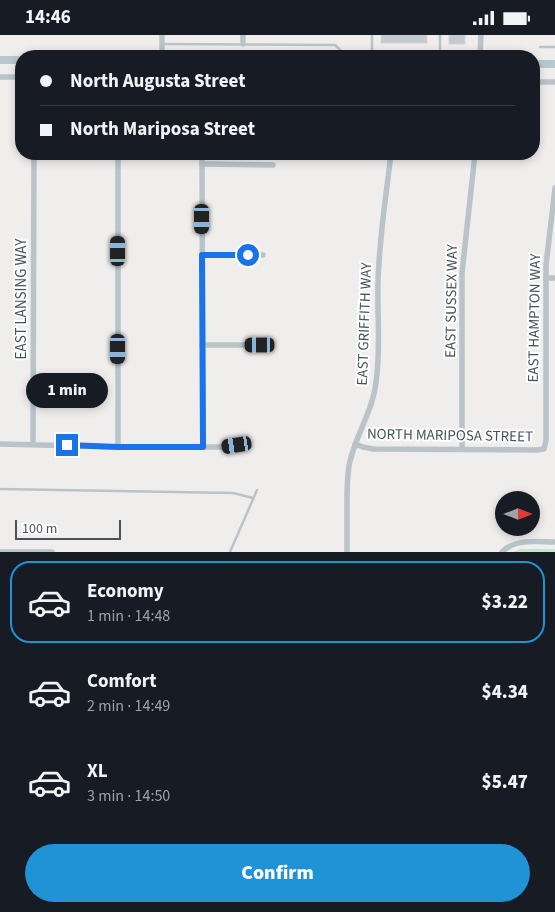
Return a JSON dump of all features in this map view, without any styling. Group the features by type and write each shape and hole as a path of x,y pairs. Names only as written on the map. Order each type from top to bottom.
{"main road":[{"path":"0,60 15,60"},
{"path":"540,64 555,64"}],"street":[{"path":"162,35 162,50"},
{"path":"243,35 243,44"},
{"path":"480,35 480,50"},
{"path":"0,77 15,77"},
{"path":"540,82 555,82"},
{"name":"EAST LANSING WAY","path":"33,444 34,160"},
{"path":"118,160 118,447"},
{"path":"202,160 203,447"},
{"name":"EAST GRIFFITH WAY","path":"346,552 347,486 350,463 355,444 374,398 376,381 378,362 379,257 390,160"},
{"name":"EAST SUSSEX WAY","path":"462,449 462,273 473,160"},
{"path":"202,164 273,165"},
{"name":"EAST HAMPTON WAY","path":"544,449 546,440 546,265 555,188"},
{"path":"202,255 263,255"},
{"path":"546,278 555,278"},
{"path":"202,345 260,345"},
{"path":"0,444 118,447 224,447 237,445"},
{"name":"NORTH MARIPOSA STREET","path":"355,444 372,449 544,449"},
{"path":"502,552 516,543 555,542"},
{"path":"0,552 52,552"}],"lane":[{"path":"372,35 372,50"},
{"path":"440,35 440,50"},
{"path":"162,44 335,45 340,50"},
{"path":"540,47 555,47"},
{"path":"0,489 233,493 253,498"},
{"path":"230,552 257,490"}],"green space":[{"path":"520,549 555,549 555,552 513,552"}],"building":[{"path":"381,35 427,35 427,43 381,43"},
{"path":"449,35 465,35 465,44 449,44"}],"route":[{"path":"67,445 203,447 202,255 248,255"}]}
